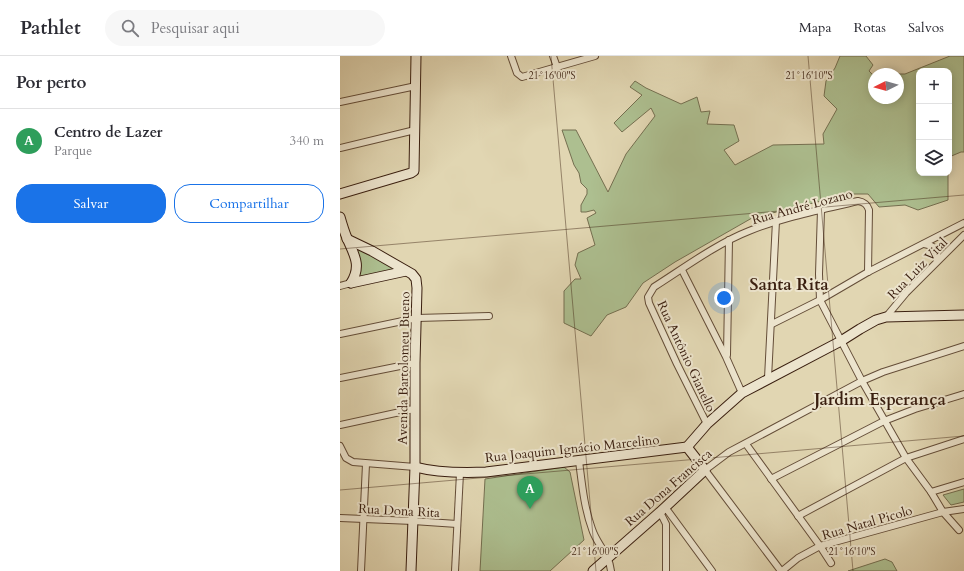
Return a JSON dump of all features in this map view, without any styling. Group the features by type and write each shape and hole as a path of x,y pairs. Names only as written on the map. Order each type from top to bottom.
{"street":[{"path":"340,194 414,171 416,56"},
{"path":"511,56 517,73 522,77 527,77 592,56"},
{"path":"553,56 557,67"},
{"path":"340,102 416,86"},
{"path":"340,148 415,130"},
{"name":"Rua André Lozano","path":"648,297 654,287 729,240 748,231 776,222 858,201 867,205 869,210 868,272"},
{"path":"821,210 819,274 820,300 862,381 906,458 931,492 943,512 959,530"},
{"path":"340,217 344,240 352,247 356,262 354,277 351,283"},
{"path":"768,378 772,324 776,222"},
{"path":"772,324 820,300 868,272 964,223"},
{"name":"Rua Luiz Vital","path":"886,317 937,260 964,235"},
{"name":"Avenida Bartolomeu Bueno","path":"344,240 372,251 412,274 416,279 417,318 414,409 415,467 411,571"},
{"path":"726,357 729,240"},
{"path":"924,244 935,248 938,253 937,260"},
{"path":"682,270 726,357 742,393"},
{"path":"340,286 406,271"},
{"name":"Rua Antônio Gianello","path":"648,297 649,303 674,358 707,424"},
{"path":"340,334 417,318 489,316"},
{"path":"781,571 687,447 707,424 742,393 841,341 860,328 876,320 886,317 964,316"},
{"name":"Rua Dona Francisca","path":"593,571 663,510 705,470 729,452 862,381 883,372 964,346"},
{"path":"340,378 415,363"},
{"path":"771,479 884,421 915,409 964,394"},
{"path":"340,425 414,409"},
{"path":"798,516 906,458 964,439"},
{"path":"746,444 820,546 831,564"},
{"path":"340,446 344,455 350,460 366,464 415,467"},
{"name":"Rua Joaquim Ignácio Marcelino","path":"415,467 460,473 579,461 687,447"},
{"path":"579,461 589,522 596,541 608,557 611,571"},
{"path":"361,571 366,464"},
{"path":"455,571 460,473"},
{"path":"931,492 964,482"},
{"name":"Rua Natal Picolo","path":"781,571 798,558 820,546 943,512 964,509"},
{"path":"663,510 666,524 666,571"},
{"path":"663,510 712,571"},
{"name":"Rua Dona Rita","path":"340,518 457,524"}],"green space":[{"path":"840,56 866,56 873,65 871,68 868,68 868,104 904,104 904,74 916,70 916,176 948,176 948,200 918,210 905,205 879,207 868,194 850,194 752,218 675,262 643,283 626,307 607,315 591,336 564,323 564,291 575,279 581,279 575,265 578,253 595,245 587,218 596,213 594,210 581,212 581,205 587,194 587,189 581,183 579,173 574,165 562,130 576,130 608,192 626,154 655,116 651,108 622,132 614,123 642,95 630,87 635,81 646,88 681,104 697,97 701,112 710,111 707,124 734,125 739,141 724,150 735,165 773,145 824,144 823,134 837,109 824,96 826,81 835,68"},
{"path":"950,56 964,56 964,152 952,156 952,68 920,68"},
{"path":"360,249 393,267 395,270 359,277 357,251"},
{"path":"564,467 570,472 584,540 550,571 480,571 485,479"},
{"path":"964,489 964,502 951,505 943,495"},
{"path":"885,559 892,562 897,571 848,571"}],"place":[{"name":"Centro de Lazer","path":"530,509"}],"district":[{"name":"Santa Rita","path":"789,284"},
{"name":"Jardim Esperança","path":"880,399"}]}
